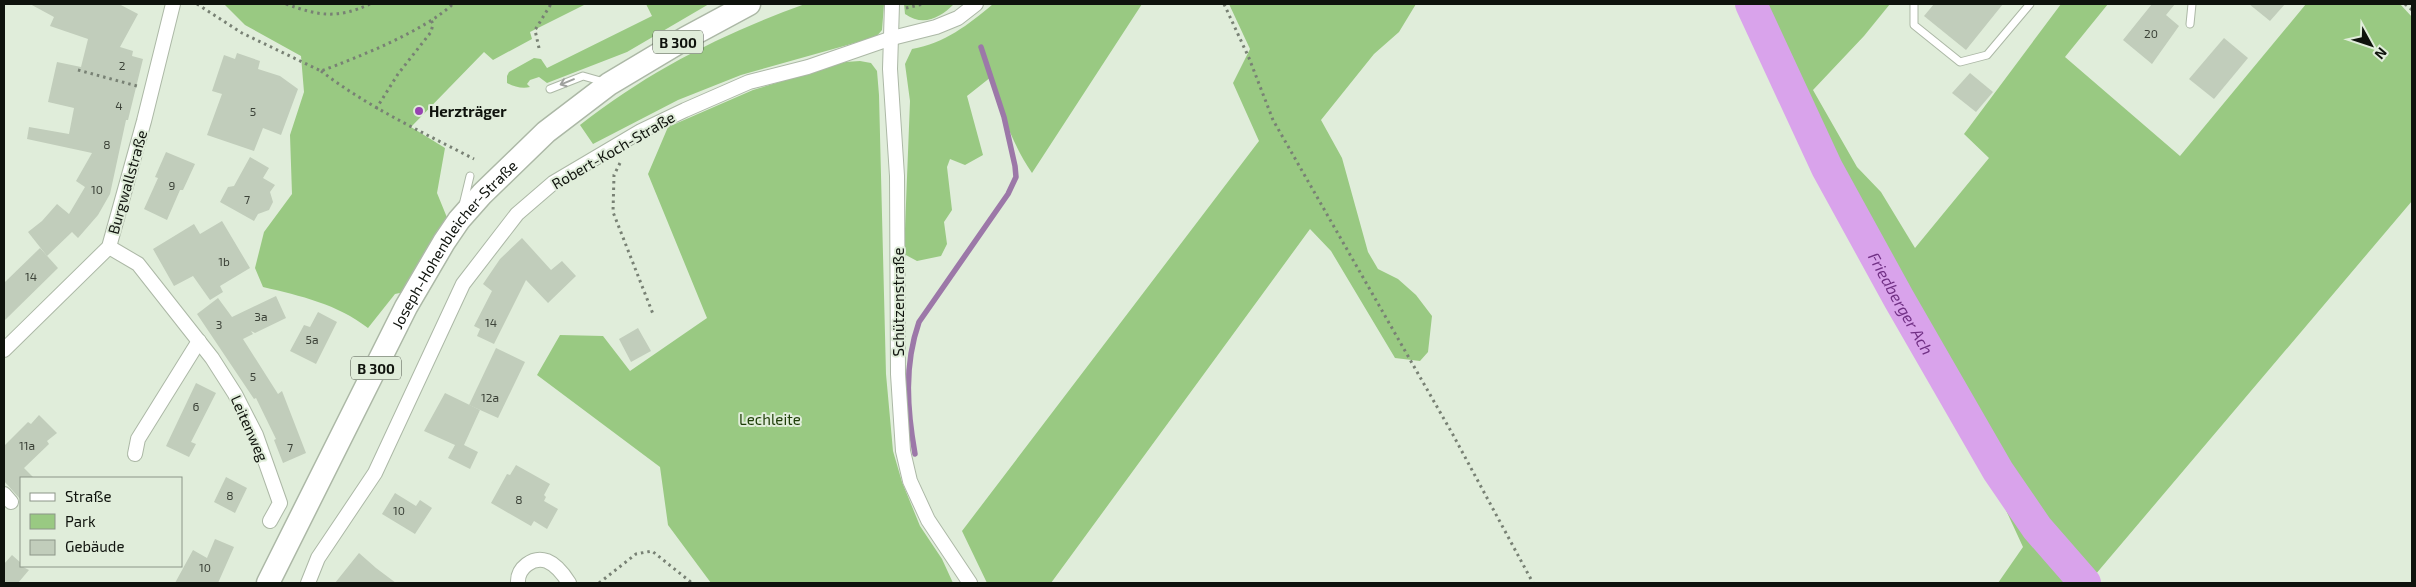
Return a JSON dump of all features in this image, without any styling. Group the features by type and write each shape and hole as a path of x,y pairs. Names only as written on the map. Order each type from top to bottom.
{"main road":[{"name":"Joseph-Hohenbleicher-Straße","path":"268,583 406,307 444,242 460,220 482,194 546,132 609,84 686,38 749,4"}],"street":[{"name":"Burgwallstraße","path":"4,350 109,247 152,90 173,4"},
{"name":"Schützenstraße","path":"892,4 890,69 897,176 898,374 903,451 910,481 928,520 970,583"},
{"name":"Robert-Koch-Straße","path":"308,583 308,578 318,558 375,473 464,284 517,214 552,183 641,131 749,82 808,67 892,38 936,27 958,18 976,4"},
{"name":"Leitenweg","path":"109,247 138,264 212,358 236,394 256,435 280,503 270,521"},
{"path":"134,454 138,439 199,341"},
{"path":"518,583 519,573 526,566 540,559 549,562 557,568 569,583"}],"lane":[{"path":"1914,4 1914,25 1960,62 1987,55 2030,4"},
{"path":"2190,24 2192,4"},
{"path":"550,89 583,76 609,84"},
{"path":"460,220 470,176"}],"path":[{"path":"198,4 242,33 321,71 349,93 376,109 474,159"},
{"path":"286,4 312,14 333,16 355,11 370,4"},
{"path":"321,71 356,59 430,20 453,4"},
{"path":"538,48 536,30 551,4"},
{"path":"1224,4 1249,58 1273,120 1452,433 1533,583"},
{"path":"2404,4 2412,10"},
{"path":"376,109 398,74 431,32 433,24 430,20"},
{"path":"78,70 152,90"},
{"path":"622,158 614,175 612,212 652,314"},
{"path":"599,583 636,554 652,552 692,583"}],"green space":[{"path":"224,4 586,4 530,32 532,39 493,60 484,52 411,127 445,148 437,193 448,220 404,292 395,294 368,328 331,307 263,287 255,268 264,232 292,194 290,135 304,92 301,56 245,25"},
{"path":"646,4 709,4 627,52 547,83 539,77 530,80 527,84 530,87 527,88 507,83 509,72 534,58 541,59 547,68 652,16"},
{"path":"805,4 884,4 882,30 876,37 741,75 678,100 593,144 580,125 633,88 687,56 745,28"},
{"path":"904,4 954,4 937,17 918,20 905,14"},
{"path":"993,4 1142,4 1032,173 1013,139 991,77 967,96 983,155 965,165 950,159 947,167 952,210 944,222 947,244 941,256 917,261 904,254 910,101 905,64 912,49 946,38"},
{"path":"1229,4 1416,4 1399,32 1374,54 1321,120 1342,158 1368,252 1378,269 1398,279 1416,295 1432,316 1428,352 1420,361 1395,358 1331,251 1310,229 1051,583 987,583 962,531 1259,141 1233,83 1250,49"},
{"path":"1744,4 1890,4 1864,36 1813,90 1857,167 1881,192 1915,248 1989,158 1964,134 2061,4 2108,4 2065,57 2180,156 2306,4 2400,4 2412,17 2412,201 2095,575 2101,583 1998,583 2023,547 1980,454 1956,429 1949,398 1940,378 1902,316 1893,292 1841,203 1829,193 1806,148"},
{"name":"Lechleite","path":"860,61 871,63 877,71 886,374 893,451 902,482 920,526 942,559 953,583 711,583 668,525 660,467 537,375 560,335 603,336 630,371 707,318 648,174 668,127 753,90 845,62"}],"building":[{"path":"30,4 119,4 138,14 120,47 133,51 132,56 143,59 128,120 126,120 110,194 98,215 78,238 72,232 47,256 28,232 42,221 57,204 69,214 85,187 76,181 92,153 27,139 29,127 69,134 74,108 48,102 57,62 81,67 88,39 50,26 54,17"},
{"path":"1934,4 2003,4 1966,50 1924,16"},
{"path":"2152,4 2175,4 2166,15 2179,26 2152,64 2123,40"},
{"path":"2249,4 2285,4 2270,21"},
{"path":"2224,38 2248,58 2214,99 2189,79"},
{"path":"237,53 260,61 258,69 280,76 298,89 281,135 263,128 254,151 207,135 222,94 212,91 224,55 235,59"},
{"path":"1970,73 1993,92 1976,112 1952,93"},
{"path":"166,152 195,164 183,190 180,190 167,220 144,209 158,178 155,177"},
{"path":"250,157 269,168 263,178 275,185 270,192 273,202 269,210 258,214 254,221 220,202 228,187 234,186"},
{"path":"222,221 250,268 220,286 223,292 210,300 193,276 174,286 153,249 194,224 200,234"},
{"path":"522,238 551,270 562,261 576,276 548,303 526,280 494,344 477,336 480,329 474,326 492,291 483,284 500,259"},
{"path":"40,248 58,268 4,321 4,283"},
{"path":"276,296 286,318 255,333 251,331 253,334 243,339 278,394 282,391 306,453 283,463 274,440 276,439 256,398 254,399 197,314 218,298 232,317"},
{"path":"318,312 337,322 316,364 290,351 304,325 310,327"},
{"path":"638,328 651,351 631,362 619,339"},
{"path":"496,348 525,362 498,418 469,405"},
{"path":"196,383 216,393 191,442 196,444 189,457 166,446"},
{"path":"445,393 480,410 464,445 478,452 470,469 448,458 455,445 424,431"},
{"path":"39,415 57,433 47,441 49,444 24,468 33,477 20,477 20,499 4,481 4,446 28,422 31,424"},
{"path":"516,465 550,484 544,495 546,497 544,501 558,509 547,529 534,521 531,526 491,503 507,474 510,475"},
{"path":"226,477 247,488 235,513 214,502"},
{"path":"395,493 416,506 420,500 432,508 415,534 382,514"},
{"path":"215,539 234,547 218,583 175,583 193,550 207,558"},
{"path":"359,553 376,568 396,583 335,583"},
{"path":"12,555 20,562 20,567 29,570 18,583 4,583 4,564"}],"waterway":[{"name":"Friedberger Ach","path":"1751,4 1827,168 1899,299 1998,471 2037,528 2085,583"},
{"path":"915,454 908,387 911,354 919,322 1008,194 1016,177 1004,117 981,47"}],"place":[{"name":"Herzträger","path":"419,111"}]}
